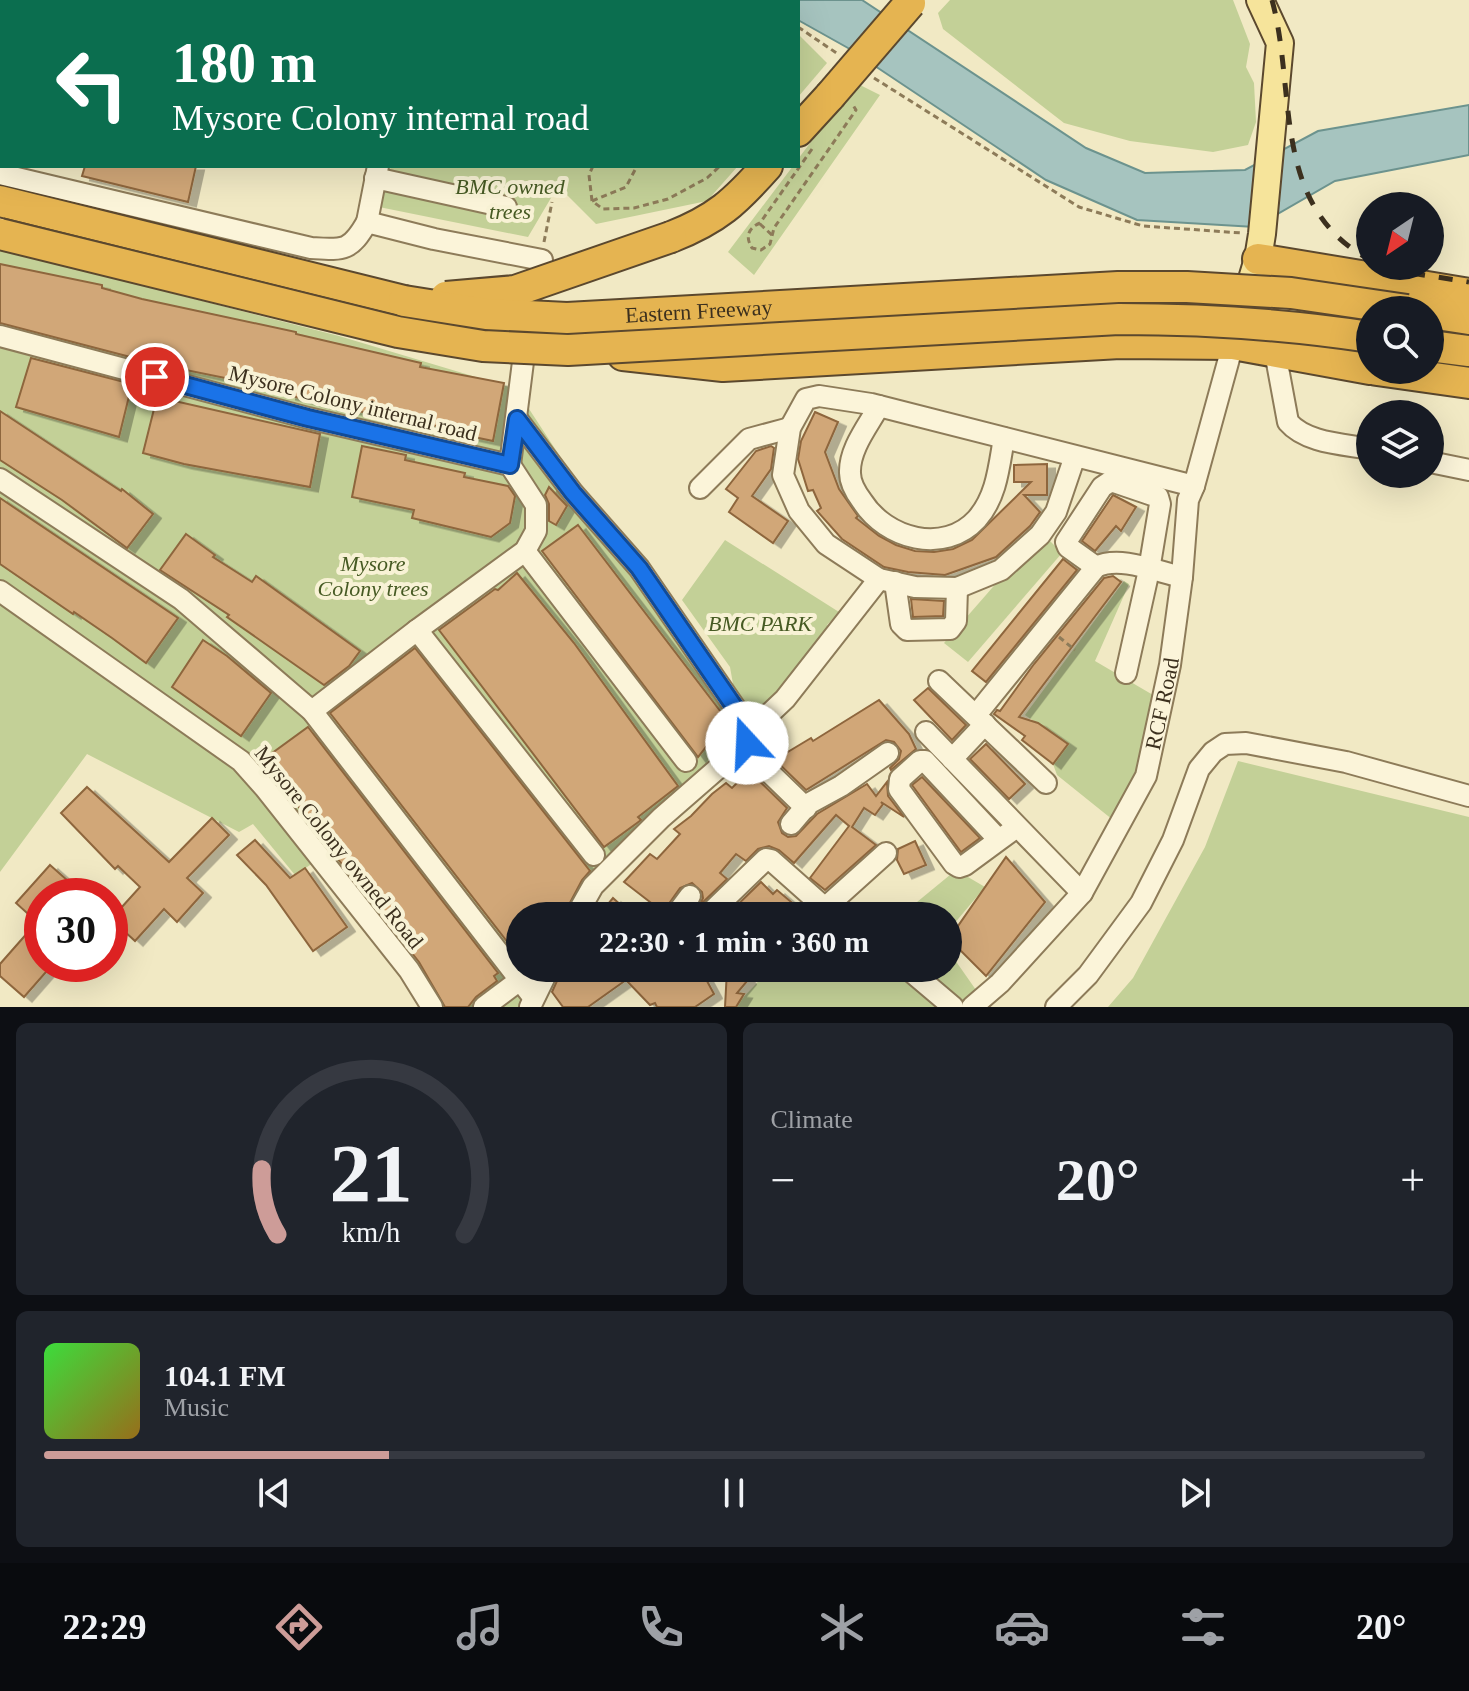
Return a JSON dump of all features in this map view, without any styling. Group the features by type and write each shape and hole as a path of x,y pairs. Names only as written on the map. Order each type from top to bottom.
{"highway":[{"path":"806,139 911,1"},
{"path":"404,301 515,291 671,237 718,215 765,168"},
{"name":"Eastern Freeway","path":"0,201 404,301 486,314 567,318 1118,287 1291,293 1356,303"},
{"name":"Eastern Freeway","path":"0,234 398,332 483,346 568,350 1119,319 1288,324 1356,335"},
{"path":"1260,247 1469,294"},
{"path":"1444,315 1469,319"},
{"path":"568,350 723,366 1120,343 1233,344 1356,366"},
{"path":"1444,348 1469,351"},
{"path":"1444,379 1469,383"}],"main road":[{"path":"1233,344 1260,247 1280,43 1260,0"}],"street":[{"path":"0,174 311,248 343,250 356,241 367,222 376,172 506,207"},
{"path":"312,711 525,551 536,531 536,505 510,465 522,361 542,260 367,222"},
{"name":"Mysore Colony internal road","path":"0,336 308,418 510,465"},
{"name":"RCF Road","path":"972,1007 1000,983 1082,893 1150,767 1168,676 1182,577 1188,500 1233,344"},
{"path":"1275,352 1288,422 1305,436 1356,446"},
{"path":"1075,456 1056,512 1040,535 1001,570 957,588 915,587 887,580 826,544 799,511 783,475 790,428 806,399 811,397 879,406 1194,486"},
{"path":"879,406 851,456 850,475 854,489 878,521 895,532 914,538 935,540 958,534 977,519 993,496 1004,438"},
{"path":"517,419 573,493 639,568 747,739 806,808"},
{"path":"700,488 749,439 790,428"},
{"path":"1444,465 1469,470"},
{"path":"0,479 181,599 312,711 506,962"},
{"path":"1096,567 1068,547 1066,542 1106,483 1111,481 1154,495 1160,504 1126,673"},
{"path":"525,551 686,761"},
{"path":"952,759 1096,567 1113,563 1182,577"},
{"path":"584,902 593,886 785,699 887,580"},
{"path":"887,580 901,624 907,630 950,629 956,621 957,588"},
{"name":"Mysore Colony owned Road","path":"0,591 241,761 409,970 432,1007"},
{"path":"417,630 594,855"},
{"path":"939,681 1046,783"},
{"path":"926,732 1082,893"},
{"path":"1056,1007 1088,975 1141,903 1173,840 1199,769 1213,752 1225,744 1246,743 1346,762 1469,796"},
{"path":"791,824 806,808 888,753"},
{"path":"999,840 925,761 920,761 900,779 899,789 959,867 965,865 1017,827"},
{"path":"838,902 886,853"},
{"path":"721,902 766,859 819,902"},
{"path":"484,1007 517,982"},
{"path":"521,982 532,1002"},
{"path":"532,1002 542,982"},
{"path":"924,982 953,1007"}],"path":[{"path":"800,28 845,59"},
{"path":"868,75 1079,207 1143,226 1260,247"},
{"path":"790,168 760,223 748,232 752,248 761,250 770,244 772,235 856,110 840,97"},
{"path":"592,168 589,175 592,201 603,209 634,208 668,199 707,178 718,168"},
{"path":"592,201 626,187 636,168"},
{"path":"542,260 552,202"},
{"path":"760,223 772,235"}],"green space":[{"path":"950,0 1233,0 1250,44 1246,67 1254,83 1256,122 1248,145 1213,152 1130,141 1064,123 943,29 938,13"},
{"path":"800,36 827,63 800,95"},
{"path":"856,83 880,95 754,275 728,252 791,168 800,168 800,156"},
{"name":"BMC owned trees","path":"390,168 736,168 707,201 596,224 558,186 528,237 379,207"},
{"name":"Mysore Colony trees","path":"0,249 339,336 516,389 742,735 730,667 682,600 725,540 839,612 743,738 592,902 506,902 506,982 549,982 537,1007 445,1007 251,759 0,580"},
{"path":"1041,532 1062,553 968,662 944,643"},
{"path":"1124,581 1129,584 1095,661 1153,695 1137,771 1113,820 1057,775 1053,764 1067,744 1025,715"},
{"path":"0,604 146,708 247,772 313,863 295,875 253,824 239,832 87,754 0,872"},
{"path":"1238,761 1469,817 1469,1007 1108,1007 1133,978 1205,847"},
{"path":"956,870 985,887 962,914 962,902 917,902"},
{"path":"962,970 976,990 958,1007 734,1007 758,982 962,982"}],"water":[{"path":"800,0 862,0 1086,148 1145,173 1245,170 1318,131 1469,105 1469,155 1335,181 1255,227 1137,220 1046,180 848,48 800,21"}],"building":[{"path":"84,168 196,168 188,202 82,176"},
{"path":"0,264 296,332 421,363 420,367 504,383 493,441 455,433 456,430 332,406 288,395 289,391 171,367 171,364 138,359 0,323"},
{"path":"31,358 132,384 119,437 16,407"},
{"path":"157,397 320,434 310,487 184,464 143,453"},
{"path":"0,411 122,489 153,514 127,548 62,500 0,460"},
{"path":"815,412 838,422 825,452 839,489 858,516 856,518 896,545 915,551 934,552 953,549 972,540 1031,482 1014,482 1014,465 1047,464 1047,495 1024,495 1040,512 1030,526 996,557 945,575 884,567 842,539 817,511 821,508 813,490 808,491 798,459 801,441"},
{"path":"362,446 406,455 405,460 465,473 464,477 508,486 515,496 510,523 491,537 412,518 414,510 352,497"},
{"path":"771,446 774,448 771,469 752,496 788,521 773,543 729,512 738,498 726,489 756,451"},
{"path":"549,487 567,506 556,525 549,521 549,504 545,495"},
{"path":"1113,495 1136,507 1121,531 1116,526 1095,551 1082,541"},
{"path":"0,498 178,618 146,663 0,564"},
{"path":"578,525 727,720 698,757 542,551"},
{"path":"186,534 215,555 213,557 252,582 256,576 360,651 349,666 324,685 227,617 229,615 160,570"},
{"path":"1063,559 1077,570 986,682 972,671"},
{"path":"517,573 574,643 678,786 638,817 641,820 604,847 439,630 495,589 498,590"},
{"path":"1113,576 1121,582 1019,717 1038,723 1068,744 1053,764 1022,740 1025,736 994,714 1000,711 1104,578"},
{"path":"911,599 944,601 943,616 913,617"},
{"path":"203,640 271,693 241,736 172,687"},
{"path":"415,648 590,871 570,902 506,902 506,940 330,713"},
{"path":"928,688 966,725 952,740 914,700"},
{"path":"879,700 909,734 916,749 891,770 901,751 894,742 886,740 806,790 772,757 777,752 781,756 811,738 813,741"},
{"path":"308,727 498,973 494,976 497,981 468,1007 445,1007 419,962 319,835 264,759"},
{"path":"986,744 1025,784 1009,799 970,759"},
{"path":"749,771 787,808 778,822 782,833 788,837 796,836 817,814 867,784 876,796 887,782 888,796 904,817 881,802 883,804 875,815 864,808 852,827 876,845 825,890 810,878 849,826 836,815 794,863 769,846 758,849 746,861 736,854 720,873 727,879 703,902 702,892 692,883 680,888 670,902 650,902 624,882 650,854 657,859 680,834 674,829 712,794 726,783 732,788"},
{"path":"922,777 980,838 961,852 912,785"},
{"path":"87,787 169,862 212,818 229,835 187,878 203,893 177,922 164,909 135,941 128,935 128,900 140,887 118,866 115,869 61,813"},
{"path":"255,840 290,878 305,868 347,927 313,951 266,885 237,855"},
{"path":"915,841 926,865 904,874 897,860 898,849"},
{"path":"1006,857 1045,902 986,976 962,952 962,920"},
{"path":"50,865 65,878 38,878"},
{"path":"761,882 773,894 777,890 791,902 740,902"},
{"path":"24,894 24,910 16,903"},
{"path":"24,937 24,982 37,982 24,997 0,976 0,964"},
{"path":"556,982 623,982 588,1007 563,1007 552,992"},
{"path":"628,982 708,982 714,994 695,1007 650,1005"},
{"path":"726,982 746,982 737,993 744,994 736,1007 725,1007"}],"railway":[{"path":"1272,0 1293,144 1302,178 1316,210 1338,237 1356,250"},
{"path":"1444,278 1469,282"}],"route":[{"path":"155,377 308,418 510,465 517,419 573,493 639,568 751,731 747,743"}],"park label":[{"name":"BMC PARK","path":"760,623"}]}
